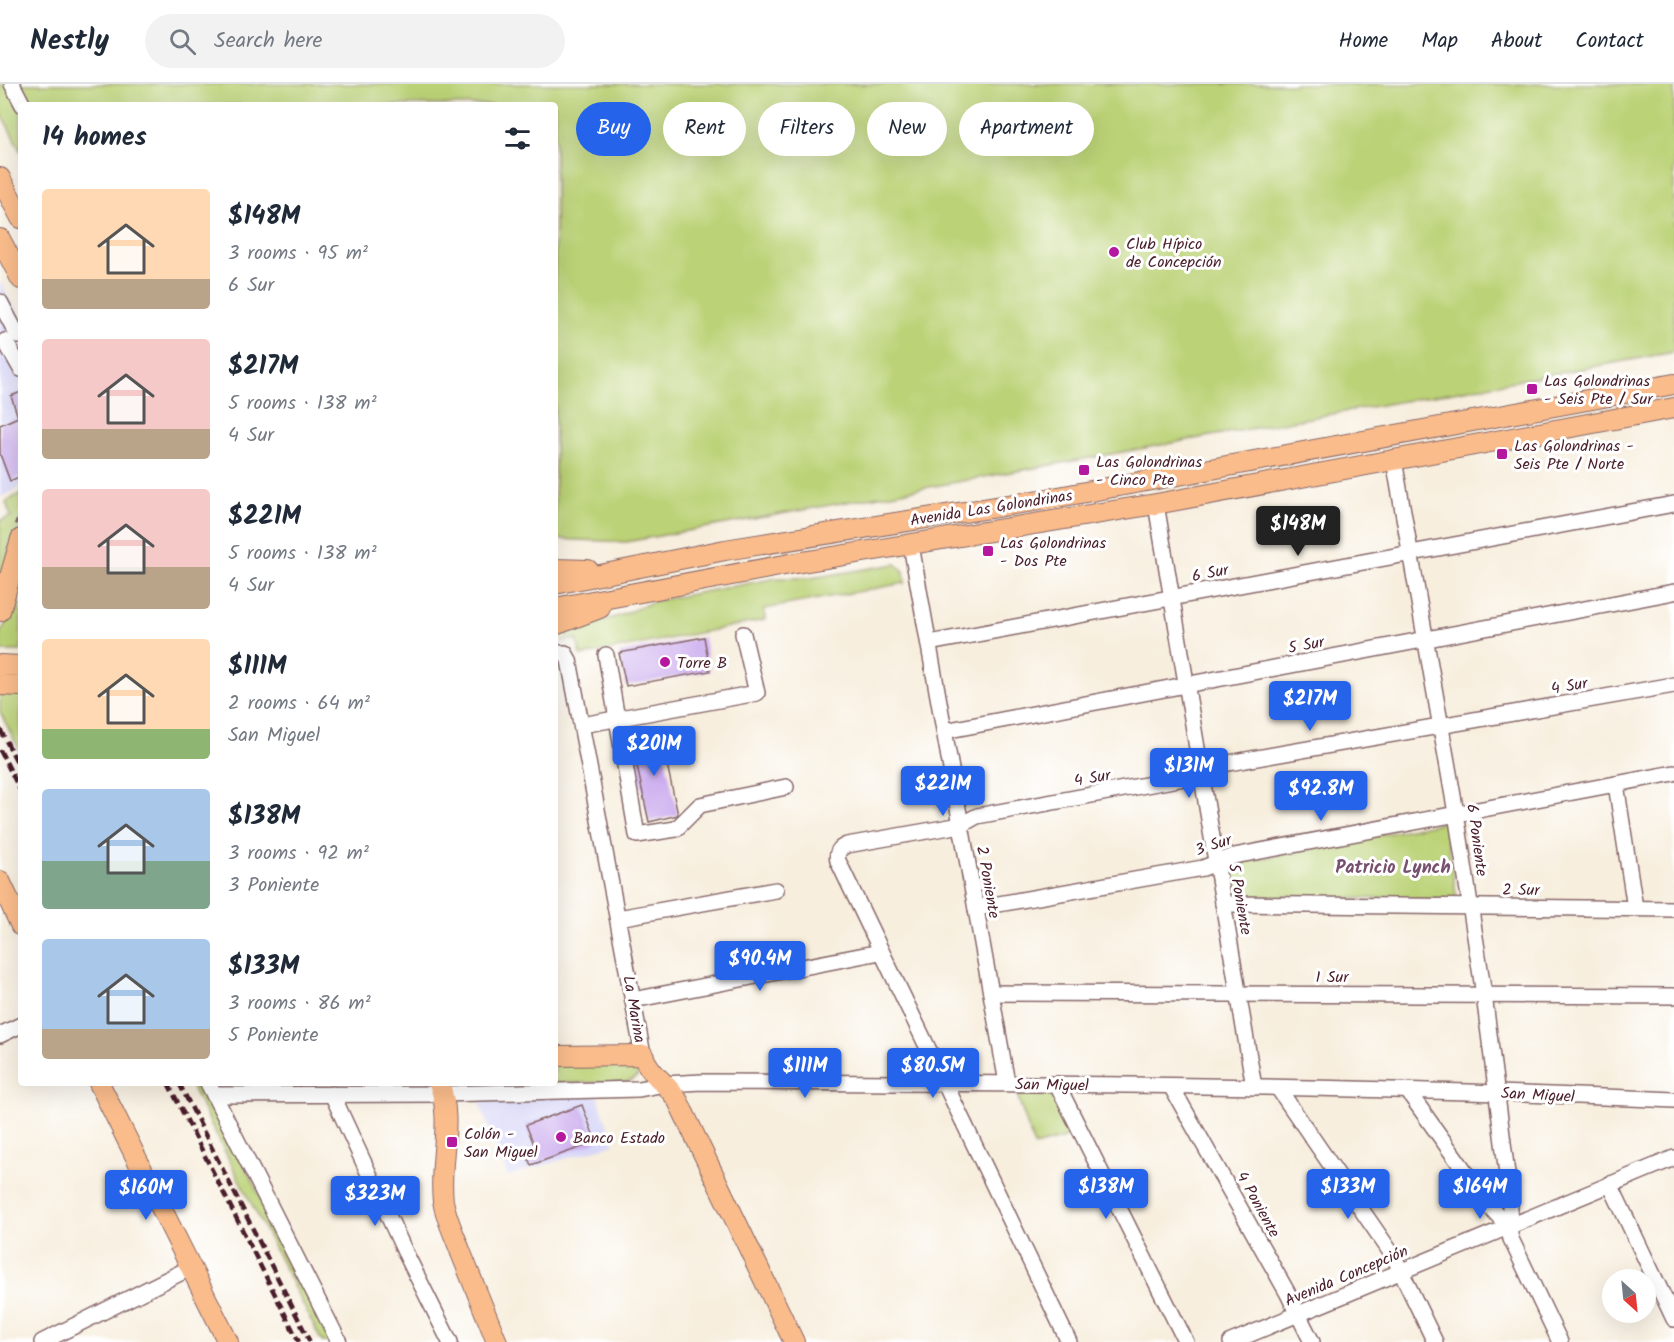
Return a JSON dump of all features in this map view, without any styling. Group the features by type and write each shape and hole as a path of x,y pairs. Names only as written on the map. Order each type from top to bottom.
{"main road":[{"path":"0,178 18,212"},
{"path":"0,238 18,273"},
{"name":"Avenida Las Golondrinas","path":"558,584 725,550 1053,498 1674,384"},
{"name":"Avenida Las Golondrinas","path":"558,607 656,588 1156,504 1674,408"},
{"path":"1156,504 1161,490 1175,476"},
{"path":"0,611 18,548"},
{"path":"558,569 620,571"},
{"path":"558,624 656,588"},
{"path":"0,665 18,666"},
{"path":"0,685 18,686"},
{"path":"0,881 18,920"},
{"path":"558,1056 643,1055"},
{"name":"La Marina","path":"643,1055 648,1066 675,1096 686,1116 794,1342"},
{"path":"100,1086 228,1342"},
{"path":"441,1089 446,1130 442,1177 444,1203 497,1342"}],"street":[{"path":"12,84 21,102"},
{"path":"0,302 18,360"},
{"name":"6 Poniente","path":"1394,460 1456,813 1484,995 1510,1197 1508,1226 1510,1239 1560,1342"},
{"path":"1034,525 1049,513 1053,498"},
{"name":"5 Poniente","path":"1156,504 1254,1087"},
{"name":"6 Sur","path":"929,643 1674,504"},
{"name":"2 Poniente","path":"911,545 1007,1083"},
{"name":"5 Sur","path":"944,731 1674,592"},
{"path":"582,725 758,693 743,634"},
{"name":"La Marina","path":"558,653 562,652 568,656 643,1055"},
{"path":"606,655 637,835 676,828 700,805 786,787"},
{"name":"4 Sur","path":"880,952 838,861 838,852 847,845 961,825 977,816 1184,778 1217,765 1674,685"},
{"name":"3 Sur","path":"976,908 1203,868 1234,855 1674,773"},
{"path":"1616,784 1635,908"},
{"path":"618,918 776,890"},
{"name":"2 Sur","path":"1223,904 1674,909"},
{"path":"633,1000 880,952 1069,1342"},
{"name":"1 Sur","path":"991,993 1674,996"},
{"path":"0,1035 18,1026"},
{"name":"San Miguel","path":"211,1089 325,1091 639,1089 665,1084 702,1082 1007,1083 1496,1092 1674,1100"},
{"path":"1057,1084 1186,1342"},
{"name":"4 Poniente","path":"1171,1086 1299,1314 1312,1342"},
{"path":"1278,1088 1401,1271 1435,1342"},
{"path":"211,1089 339,1342"},
{"name":"6 Poniente","path":"1407,1090 1492,1209 1508,1226"},
{"path":"325,1091 450,1342"},
{"name":"Avenida Concepción","path":"1231,1342 1674,1158"},
{"path":"1610,1184 1674,1319"},
{"path":"42,1342 190,1268"}],"shaded area":[{"path":"0,281 18,315 18,488 0,497"},
{"path":"597,1095 614,1144 508,1176 479,1102 488,1096"}],"green space":[{"name":"Club Hípico de Concepción","path":"0,84 1674,84 1674,352 626,542 558,539 558,102 18,102 18,146 0,111"},
{"path":"18,495 18,531 10,543 0,590 0,521 11,516 6,502"},
{"path":"896,564 904,571 905,583 764,609 765,620 581,656 577,639 558,642 558,633 619,616 655,601 777,578 811,578"},
{"path":"17,593 18,651 0,651 0,634 11,613"},
{"path":"0,693 18,693 18,747 0,712"},
{"path":"1445,822 1457,900 1234,896 1229,865"},
{"path":"558,1063 630,1063 636,1065 638,1076 625,1082 558,1083"},
{"path":"192,1086 205,1086 333,1342 322,1342"},
{"path":"1052,1093 1059,1100 1075,1135 1034,1146 1017,1094"}],"building":[{"path":"18,393 18,417 11,396"},
{"path":"18,417 18,477 10,481 0,454 0,425"},
{"name":"Torre B","path":"704,637 710,671 626,686 619,653"},
{"path":"660,732 678,815 649,822 631,738"},
{"path":"582,1105 596,1142 531,1165 526,1153 536,1149 526,1125"}],"railway":[{"path":"0,729 18,764"},
{"path":"0,750 18,786"},
{"path":"170,1086 299,1342"},
{"path":"181,1086 310,1342"}],"place":[{"name":"Club Hípico de Concepción","path":"1114,252"},
{"name":"Las Golondrinas - Seis Pte / Sur","path":"1532,389"},
{"name":"Las Golondrinas - Seis Pte / Norte","path":"1502,454"},
{"name":"Las Golondrinas - Cinco Pte","path":"1084,470"},
{"name":"Las Golondrinas - Dos Pte","path":"988,551"},
{"name":"Torre B","path":"665,662"},
{"name":"Banco Estado","path":"561,1137"},
{"name":"Colón - San Miguel","path":"452,1142"}],"district":[{"name":"Patricio Lynch","path":"1393,867"}]}
